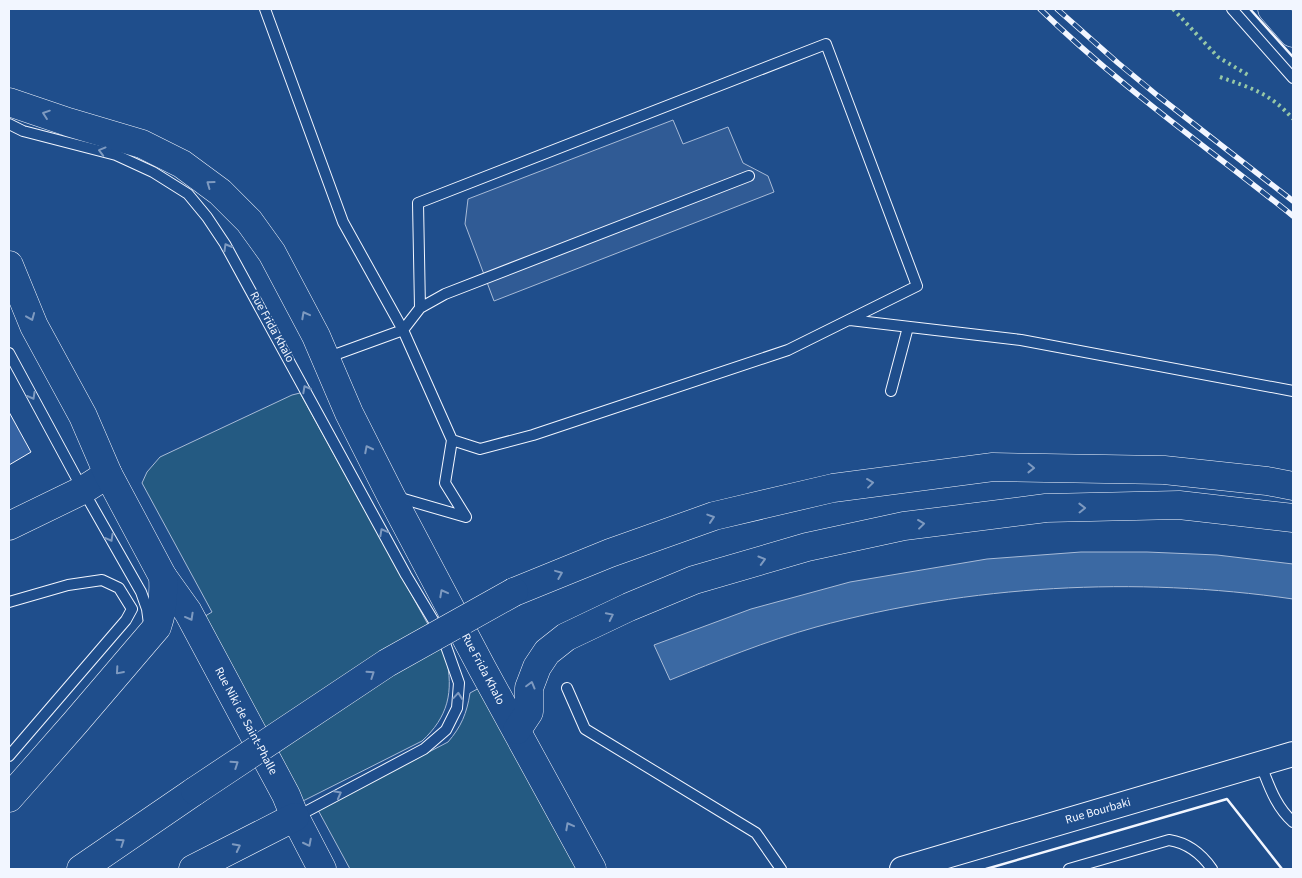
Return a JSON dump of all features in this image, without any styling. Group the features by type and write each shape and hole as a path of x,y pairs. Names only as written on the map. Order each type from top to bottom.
{"main road":[{"path":"1272,9 1293,32"},
{"name":"Rue Frida Khalo","path":"9,102 142,144 182,164 220,192 249,221 272,253 316,336 349,413 391,496 592,869"},
{"name":"Rue Niki de Saint-Phalle","path":"9,265 34,326 83,416 108,474 163,577 188,612 286,795 295,817 322,869"},
{"path":"81,869 387,664 514,592 610,553 714,516 833,488 993,467 1164,470 1267,481 1293,486"},
{"path":"9,526 83,490 108,474"},
{"path":"517,730 529,712 529,688 537,667 547,652 566,638 629,607 694,580 807,547 904,526 1046,508 1179,506 1293,518"},
{"path":"9,798 157,627 162,613 164,596 163,577"},
{"path":"193,869 295,817"}],"street":[{"name":"Rue Bourbaki","path":"902,869 1293,754"}],"lane":[{"path":"265,9 342,222 403,330 452,440 445,483 466,517 391,496"},
{"path":"1232,9 1293,78"},
{"path":"420,308 418,203 826,44 917,286 788,350 533,435 480,449 452,440"},
{"name":"Rue Frida Khalo","path":"9,124 23,131 116,155 153,172 188,194 207,217 228,248 406,575 442,635 459,683 457,708 446,730 424,749 295,817"},
{"path":"326,358 403,330 420,308 445,294 748,176"},
{"path":"849,320 1021,340 1293,391"},
{"path":"891,391 908,327"},
{"path":"9,353 141,592 147,608 151,634"},
{"path":"9,602 68,585 102,580 119,588 132,609 126,620 9,756"},
{"path":"567,688 584,729 756,833 782,869"},
{"path":"1260,764 1276,802 1293,822"},
{"path":"1068,869 1169,840 1181,842 1194,849 1212,869"}],"shaded area":[{"path":"673,120 683,144 728,127 743,163 768,176 774,192 494,301 465,224 468,199"},
{"path":"300,393 446,657 449,682 449,693 443,713 438,723 422,741 301,802 202,618 212,612 142,483 147,472 160,457 292,395"},
{"path":"1081,552 1217,555 1293,564 1293,599 1174,588 1114,587 1053,589 993,594 875,613 816,627 760,645 670,680 654,645 751,609 850,582 987,559"},
{"path":"481,687 581,869 350,869 318,810 448,742 457,731 463,719 470,693"}],"building":[{"path":"9,412 31,452 9,465"}],"railway":[{"path":"1040,9 1100,64 1293,216"},
{"path":"1057,9 1158,96 1293,201"}],"hedge":[{"path":"1173,9 1218,57 1248,75"},
{"path":"1220,77 1260,92 1285,110 1293,119"}],"wall":[{"path":"1250,9 1293,57"},
{"path":"986,869 1227,799 1282,869"}]}
